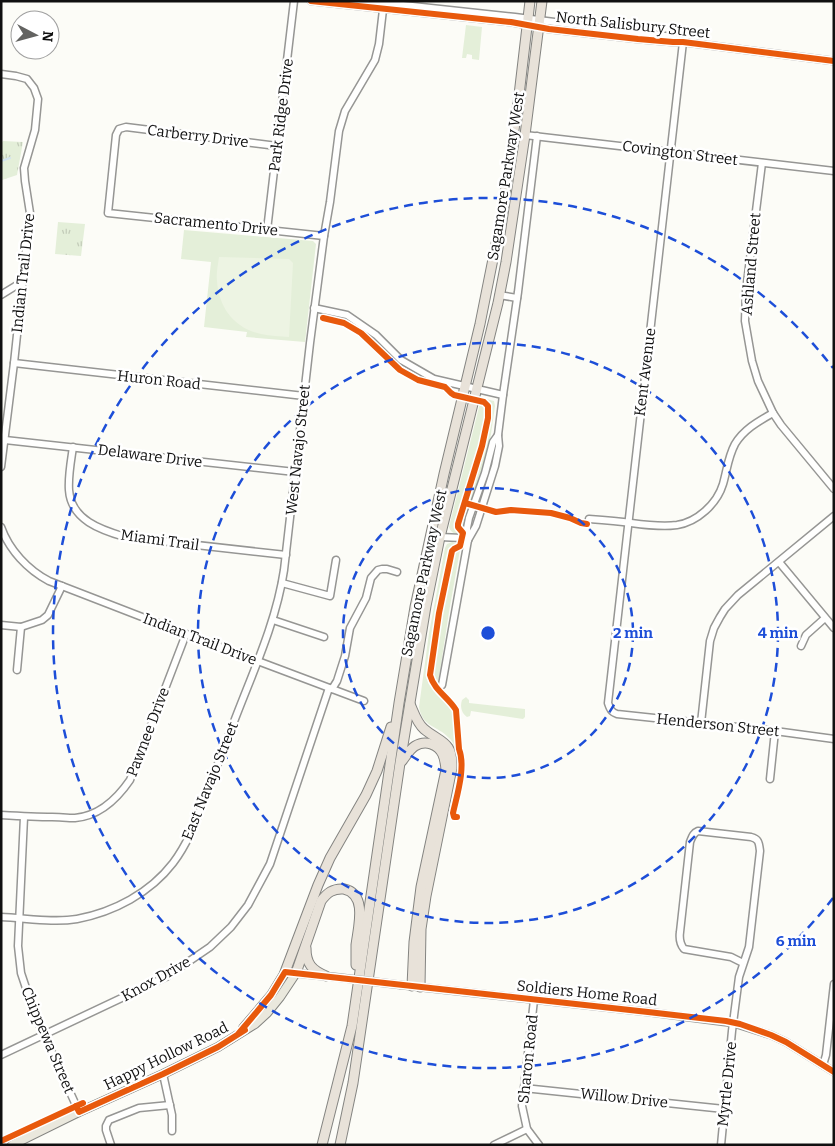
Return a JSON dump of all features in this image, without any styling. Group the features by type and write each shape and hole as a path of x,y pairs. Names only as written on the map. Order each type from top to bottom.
{"highway":[{"name":"Sagamore Parkway West","path":"322,1145 352,1026 398,703 415,607 444,474 482,316 502,214 530,1"},
{"name":"Sagamore Parkway West","path":"340,1145 353,1083 400,763 426,606 440,537 499,295 512,226 526,135 542,1"},
{"path":"286,972 330,858 366,795 377,771 398,703"},
{"path":"410,704 423,728 444,742 452,755 452,768 421,929 416,986"},
{"path":"400,763 413,746 427,742 442,751 446,770 417,911 414,942 416,986"},
{"path":"296,973 321,901 330,891 336,889 349,891 358,901 360,908 356,946 357,988"},
{"path":"307,942 307,960 311,967 326,976"}],"main road":[{"name":"Happy Hollow Road","path":"239,1033 271,995 286,972"},
{"name":"Happy Hollow Road","path":"12,1145 218,1047 255,1024 267,1013 280,998 296,973"}],"street":[{"name":"Park Ridge Drive","path":"267,230 294,1"},
{"name":"North Salisbury Street","path":"311,1 384,4"},
{"name":"North Salisbury Street","path":"366,1 539,24 673,37 683,42 834,61"},
{"name":"West Navajo Street","path":"257,661 273,620 282,583 314,308 339,131 345,111 378,52 384,4"},
{"name":"Kent Avenue","path":"608,702 683,42"},
{"name":"Indian Trail Drive","path":"1,74 27,79 34,88 38,99 35,130 24,168 30,213 1,468"},
{"name":"Carberry Drive","path":"108,213 116,135 119,129 126,127 277,146"},
{"name":"Covington Street","path":"526,135 834,171"},
{"path":"442,684 468,540 467,528 469,518 485,473 493,442 498,436 537,136"},
{"name":"Ashland Street","path":"762,162 746,291 745,321 752,361 758,381 773,413 834,489"},
{"name":"Sacramento Drive","path":"108,213 324,236"},
{"path":"1,295 22,282"},
{"path":"499,295 517,298"},
{"path":"314,308 347,315 372,332 401,360 434,378 503,395"},
{"name":"Huron Road","path":"14,363 304,396"},
{"path":"589,519 655,526 677,525 693,520 710,506 718,496 730,455 736,443 751,426 773,413"},
{"name":"Delaware Drive","path":"5,440 295,472"},
{"name":"Miami Trail","path":"73,447 69,492 76,512 91,524 112,534 125,537 286,555"},
{"path":"701,722 710,641 714,628 725,609 738,595 834,516"},
{"name":"Indian Trail Drive","path":"1,527 12,549 34,572 49,581 364,701"},
{"path":"440,537 468,540"},
{"path":"282,583 330,596 336,560"},
{"path":"779,562 834,628"},
{"name":"Knox Drive","path":"1,1056 166,977 210,947 231,927 248,905 270,864 331,688 337,681 345,656 350,628 366,598 371,578 378,570 382,569 397,572"},
{"path":"1,626 21,627 42,620 48,615 62,586"},
{"path":"800,646 806,635 825,618"},
{"path":"273,620 324,637"},
{"path":"17,670 21,627"},
{"name":"Pawnee Drive","path":"1,815 76,818 90,815 102,809 113,800 130,780 186,634"},
{"name":"East Navajo Street","path":"1,917 60,920 92,915 123,904 146,889 163,874 173,862 192,830 257,661"},
{"name":"Henderson Street","path":"608,702 609,708 617,714 701,722 834,739"},
{"path":"770,779 775,731"},
{"name":"Chippewa Street","path":"24,817 18,946 21,973 35,1015 79,1112"},
{"name":"Myrtle Drive","path":"721,1145 739,977 749,947 760,851 756,838 695,832 690,842 680,945 684,950 731,957 743,963"},
{"path":"286,972 326,976"},
{"name":"Soldiers Home Road","path":"326,976 733,1023 771,1035 786,1042 834,1072"},
{"path":"823,1065 826,1055 834,984"},
{"name":"Sharon Road","path":"534,1000 522,1106 527,1129 539,1145"},
{"path":"163,1074 172,1115 172,1131"},
{"name":"Willow Drive","path":"524,1088 724,1109"},
{"path":"111,1145 106,1130 109,1120 139,1108 170,1105"},
{"path":"494,1145 527,1129"}],"green space":[{"path":"466,25 482,27 479,60 472,59 472,55 467,54 466,58 462,58"},
{"path":"3,141 23,142 17,175 1,182 1,144"},
{"path":"58,222 85,224 81,256 55,254"},
{"path":"184,230 313,241 316,244 305,342 246,337 247,332 204,327 211,262 181,259"},
{"path":"219,257 289,259 293,263 289,337 264,335 251,331 236,322 225,308 218,291"},
{"path":"486,399 494,401 495,406 489,448 465,528 461,533 455,534 449,527 480,403"},
{"path":"452,542 459,545 460,550 437,690 455,714 459,754 457,756 451,740 427,723 419,707 429,633 445,548 447,544"},
{"path":"466,697 469,703 525,709 525,717 523,719 471,711 470,716 467,717 463,714 461,707 462,700"}],"waterway":[{"path":"1,161 10,158"}],"cycle path":[{"path":"311,1 511,22 549,29 683,42 834,61"},
{"path":"323,318 344,323 361,333 400,370 418,380 445,387 454,395 484,402 488,406 488,418 482,446 458,524 463,533 460,546 452,551 439,613 430,675 435,685 456,710 462,764 453,813 454,817 457,817"},
{"path":"465,503 496,512 511,510 551,513 587,524"},
{"path":"239,1033 271,995 285,972 726,1021 740,1024 786,1042 834,1072"},
{"path":"76,1106 79,1112 218,1047 245,1030"},
{"path":"1,1141 83,1103"}]}
